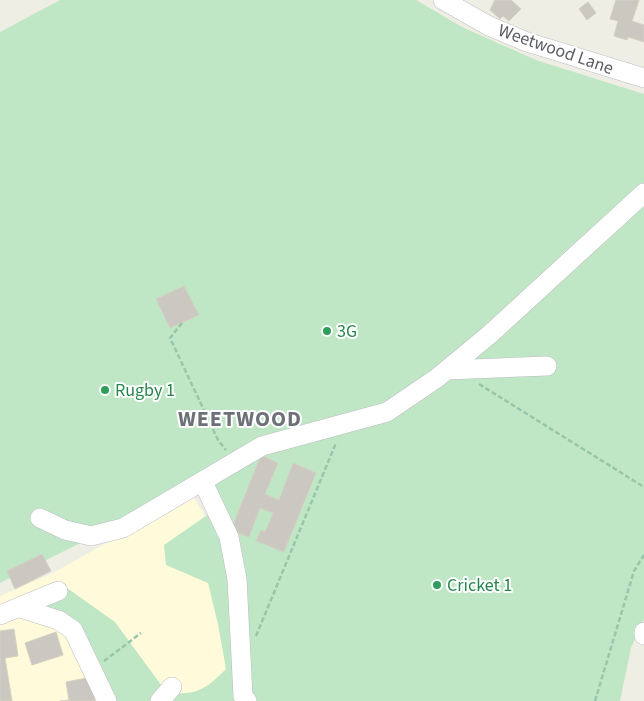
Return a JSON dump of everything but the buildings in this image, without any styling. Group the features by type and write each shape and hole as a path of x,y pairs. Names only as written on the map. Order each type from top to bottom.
{"street":[{"name":"Weetwood Lane","path":"443,0 489,26 527,42 644,78"},
{"path":"40,518 65,530 91,536 123,528 235,464 262,446 343,426 387,412 446,370 489,335 644,193"},
{"path":"446,370 548,366"},
{"path":"203,482 229,537 237,579 243,696 247,701"},
{"path":"0,615 58,591"},
{"path":"20,608 58,620 73,630 107,701"},
{"path":"160,701 172,687"}],"path":[{"path":"182,322 170,338 218,440 235,464"},
{"path":"475,382 644,487"},
{"path":"256,637 343,426"},
{"path":"595,701 634,571 644,555"},
{"path":"93,669 141,633"}],"shaded area":[{"path":"192,495 205,516 213,511 236,701 0,701 0,596 53,573"}],"green space":[{"path":"60,0 416,0 462,27 536,60 644,94 644,619 631,648 620,701 241,701 237,579 203,482 0,583 0,32"},
{"path":"213,511 231,582 236,701 111,701 85,638 42,609 67,588 115,622 167,693 186,693 200,690 226,669 208,583 166,565 164,545"}],"place":[{"name":"3G","path":"327,331"},
{"name":"Rugby 1","path":"105,390"},
{"name":"Cricket 1","path":"437,585"}],"district":[{"name":"WEETWOOD","path":"240,418"}]}
